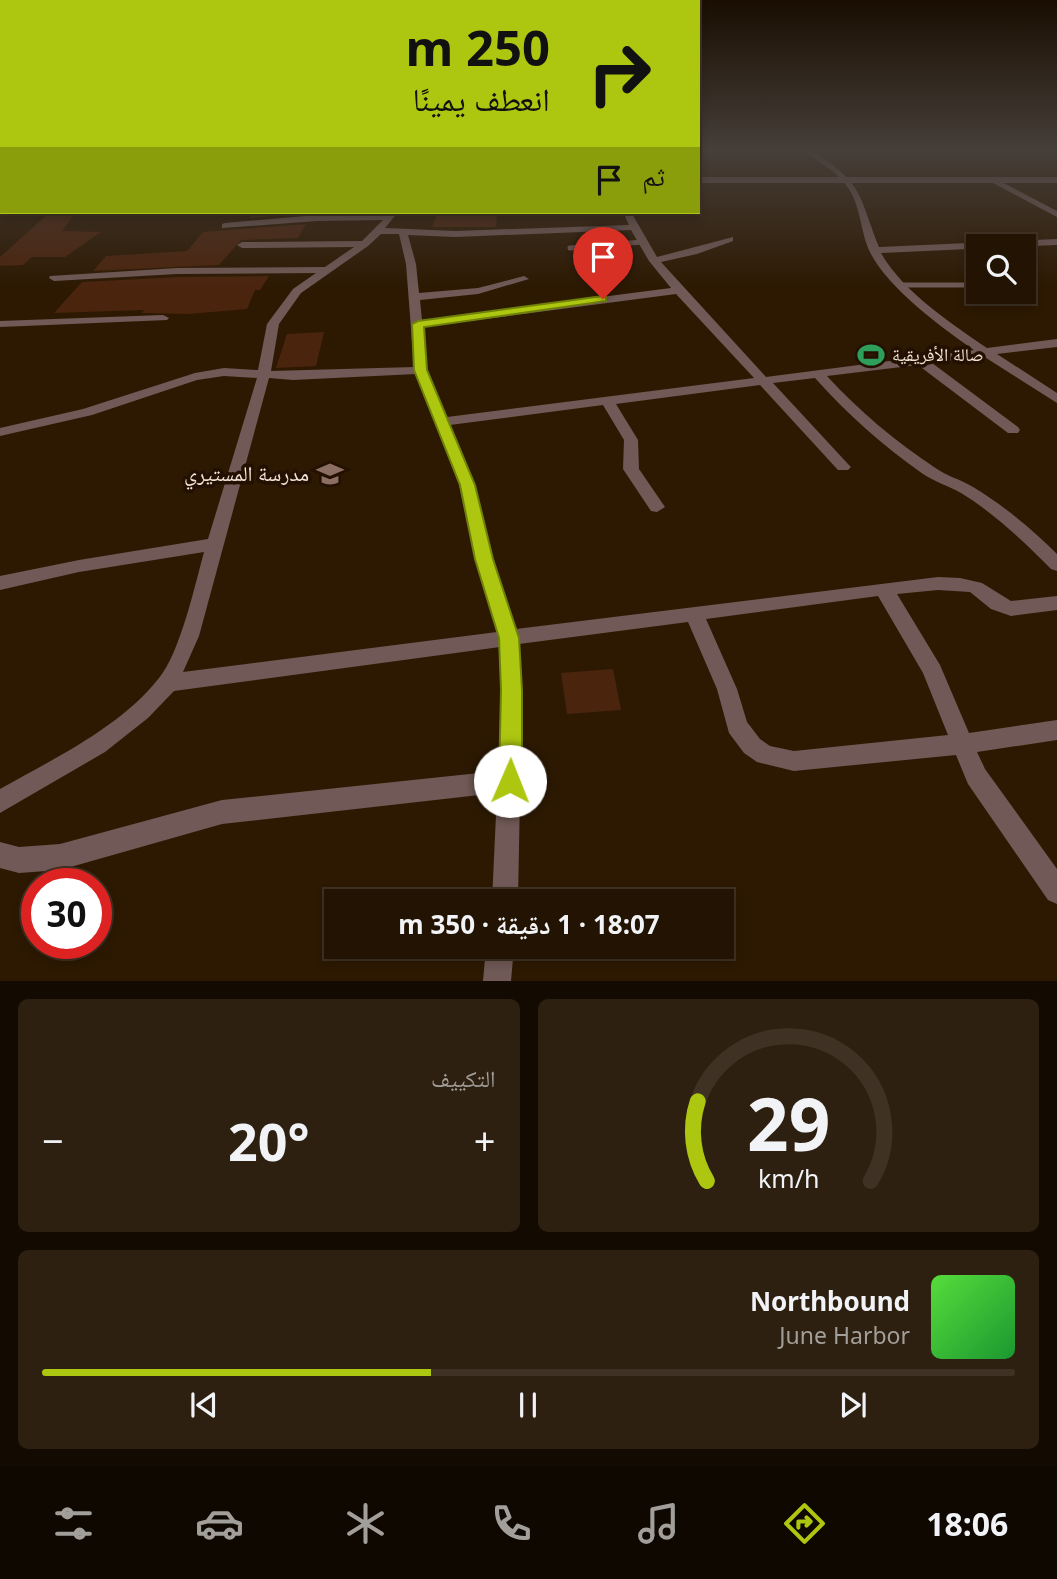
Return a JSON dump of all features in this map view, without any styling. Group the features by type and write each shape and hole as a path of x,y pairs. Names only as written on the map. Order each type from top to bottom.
{"street":[{"path":"856,197 874,250 902,285 944,325 1057,399"},
{"path":"1025,197 1057,214"},
{"path":"628,214 654,261 843,467"},
{"path":"225,226 319,215 388,220 403,232 466,234 634,227"},
{"path":"0,802 97,745 168,683 189,636 264,374 273,324 278,313 297,291 365,244 388,220"},
{"path":"403,232 411,264 421,370 467,485 484,559 509,638 512,690 506,889"},
{"path":"654,261 694,252 730,239"},
{"path":"874,250 1057,242"},
{"path":"242,245 365,244"},
{"path":"54,278 122,273 325,270"},
{"path":"414,297 478,291 524,279"},
{"path":"418,324 680,290"},
{"path":"0,324 163,318"},
{"path":"443,422 1057,343"},
{"path":"919,359 1013,430"},
{"path":"0,432 97,409 195,377 238,372 332,375 421,370"},
{"path":"817,373 837,396 883,438 932,474 974,495 1057,565"},
{"path":"607,400 631,440 631,469 657,507"},
{"path":"0,583 79,566 215,544"},
{"path":"168,683 883,589 964,585 983,590 998,604 1009,608 1032,608 1057,603"},
{"path":"883,589 933,671 976,776 1057,891"},
{"path":"695,615 727,689 737,726 751,746 765,755 794,761 962,744 1057,730"},
{"path":"0,855 19,860 60,857 222,813 510,781"},
{"path":"497,981 499,959"}],"lane":[{"path":"570,248 642,242"},
{"path":"902,285 966,285"}],"building":[{"path":"48,214 75,214 62,231 101,232 65,257 32,257 23,265 0,266 0,257"},
{"path":"253,214 292,214 250,218"},
{"path":"437,214 497,215 496,227 432,227"},
{"path":"306,224 298,238 241,240 219,265 93,271 106,256 187,251 203,232"},
{"path":"269,276 260,290 255,290 247,309 189,314 142,313 144,310 54,313 82,282"},
{"path":"324,332 316,366 276,368 287,334"},
{"path":"613,669 621,710 567,714 561,673"}],"place":[{"name":"صالة الأفريقية","path":"871,355"},
{"name":"مدرسة المستيري","path":"330,474"}],"route":[{"path":"510,781 512,690 509,638 484,559 467,485 421,370 418,324 603,299"}]}
